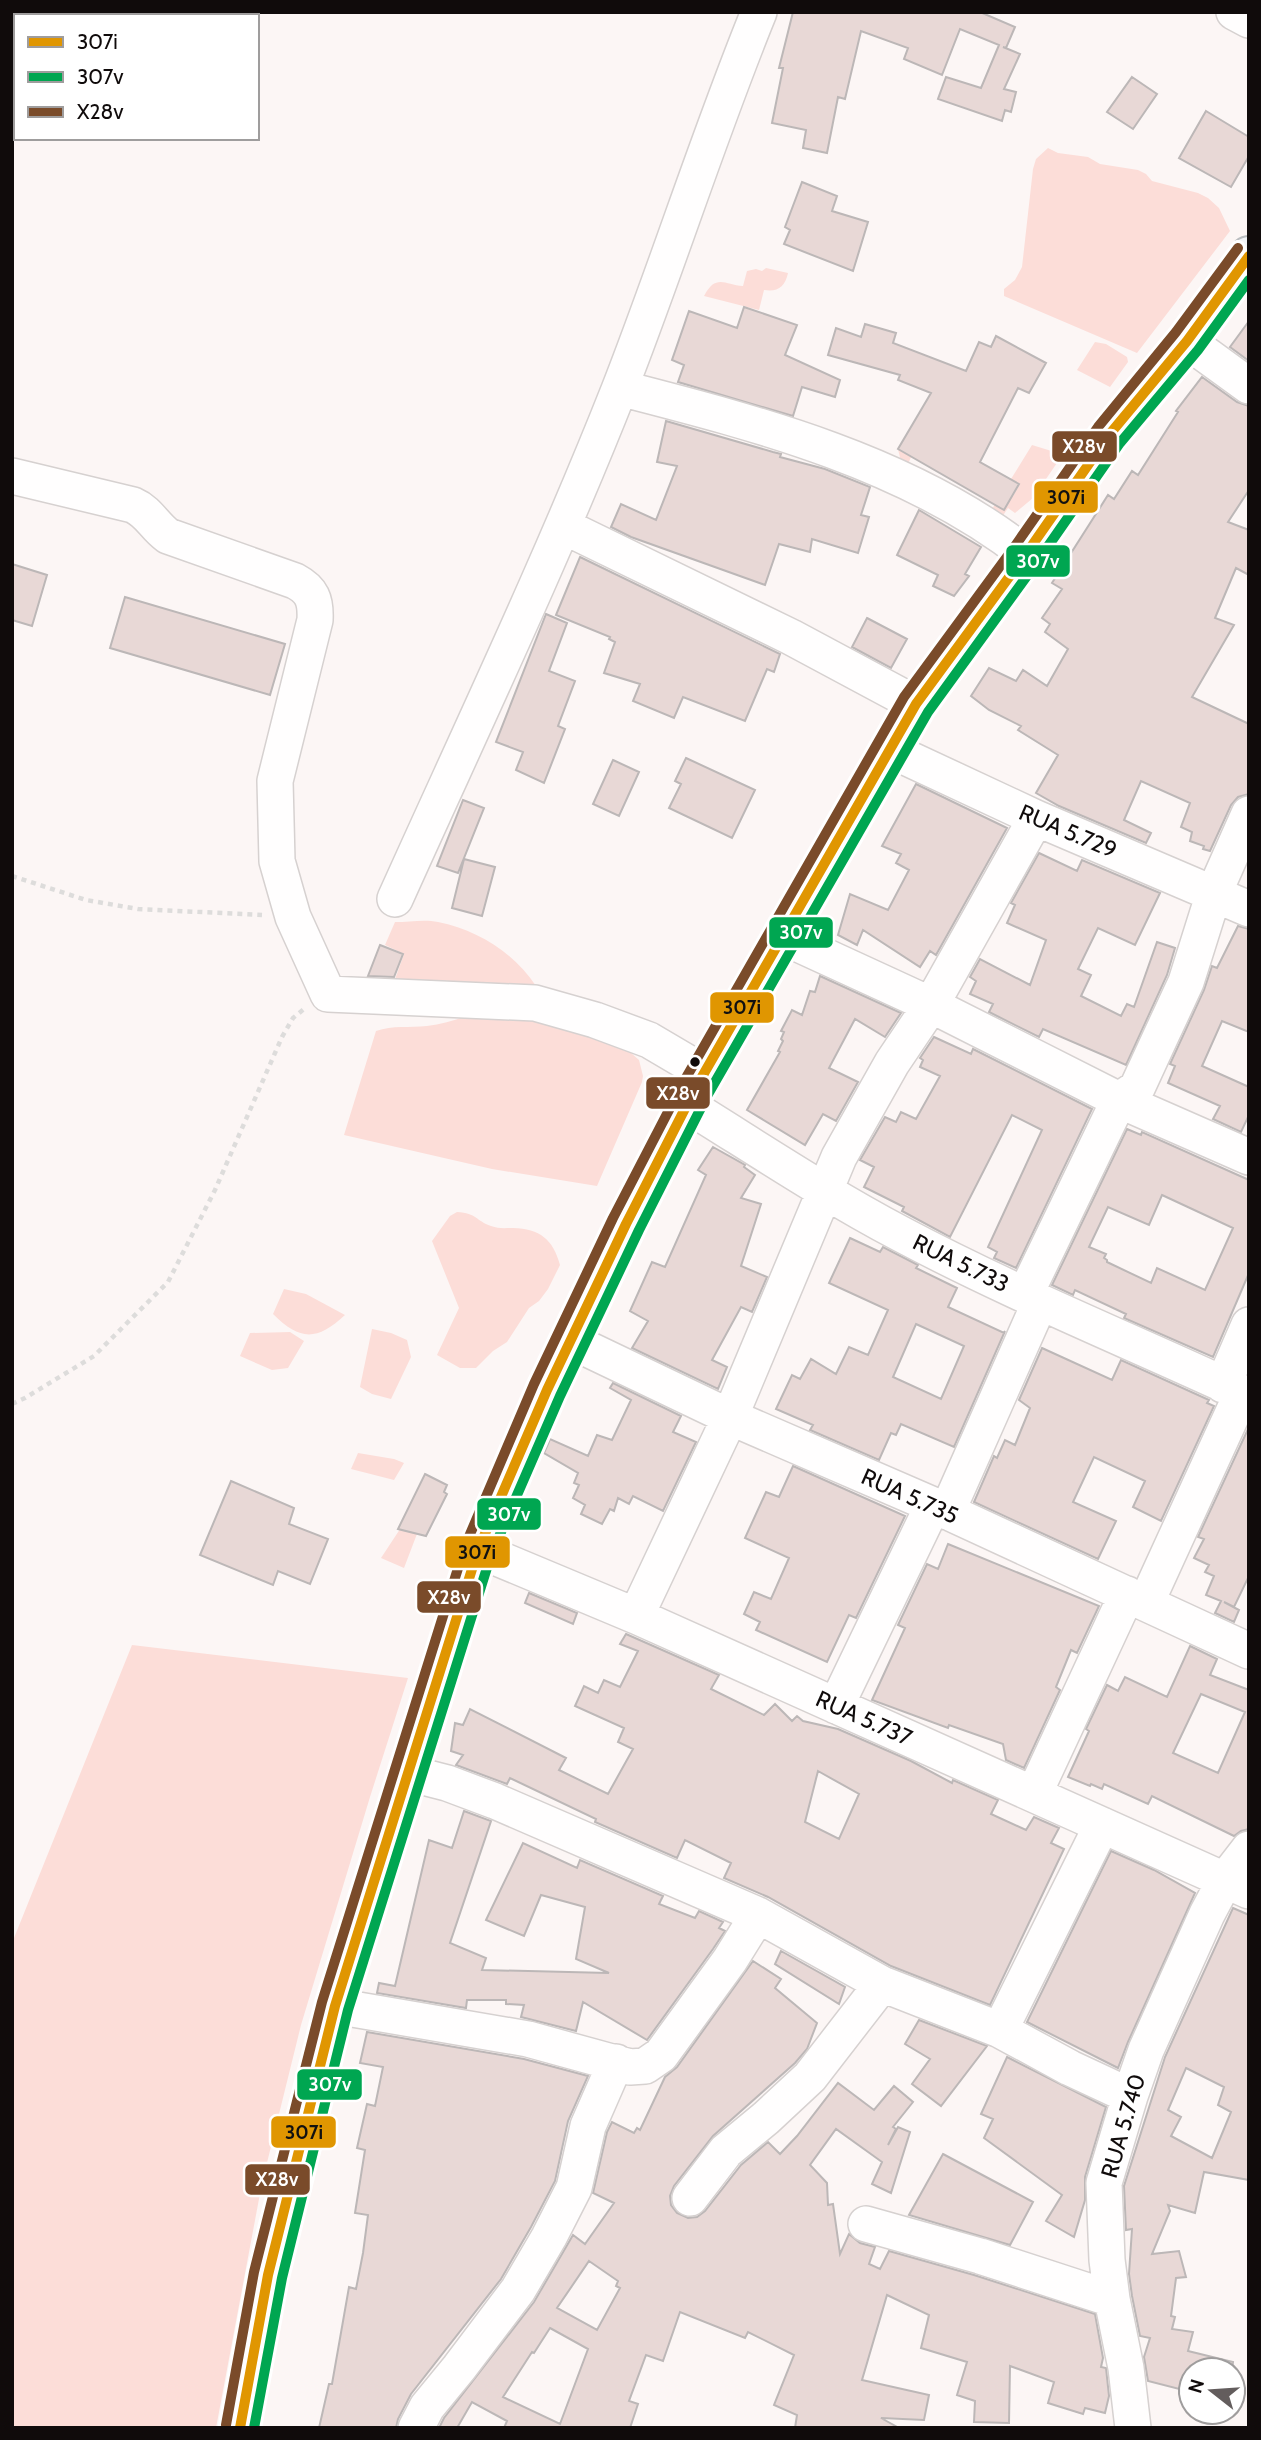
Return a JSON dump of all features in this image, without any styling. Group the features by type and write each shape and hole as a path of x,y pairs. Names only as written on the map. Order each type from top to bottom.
{"main road":[{"path":"240,2428 268,2275 335,2006 478,1550 547,1390 626,1224 695,1089 888,749 916,704 1109,435 1187,341 1249,256"}],"street":[{"path":"395,899 563,526 620,388 721,106 759,12"},
{"path":"1234,12 1249,20"},
{"path":"1187,341 1249,386"},
{"path":"620,388 694,407 845,455 949,504 997,531 1026,554"},
{"path":"12,476 133,505 144,510 168,536 309,588 316,604 315,620 275,781 277,861 293,917 328,994"},
{"path":"563,526 791,637 916,704"},
{"name":"RUA 5.729","path":"888,749 1036,818 1249,909"},
{"path":"836,1706 940,1508 1119,1100 1137,1088 1186,982 1214,893 1249,814"},
{"path":"636,1616 730,1417 839,1157 892,1063 931,1005 1036,818"},
{"path":"781,936 931,1005 1119,1100 1249,1157"},
{"name":"RUA 5.733","path":"328,994 534,1003 595,1020 649,1040 695,1089 823,1190 902,1234 1033,1298 1238,1391"},
{"path":"1034,1794 1137,1599 1238,1391 1249,1325"},
{"name":"RUA 5.735","path":"571,1341 730,1417 940,1508 1249,1651"},
{"name":"RUA 5.737","path":"478,1550 636,1616 1237,1886"},
{"path":"408,1773 447,1783 495,1801 758,1915 882,1984 1000,2030 1070,2068 1130,2095"},
{"path":"1000,2030 1102,1825"},
{"name":"RUA 5.740","path":"1133,2428 1126,2368 1107,2260 1104,2183 1146,2050 1208,1914 1237,1886 1249,1849"},
{"path":"335,2006 528,2039 630,2067 645,2066 661,2055 730,1960 758,1915"},
{"path":"690,2198 726,2151 810,2077 882,1984"},
{"path":"416,2428 427,2407 518,2290 549,2237 574,2188 587,2126 616,2062"},
{"path":"866,2224 981,2256 1112,2299"}],"path":[{"path":"12,876 86,900 138,909 293,917"},
{"path":"12,1404 94,1356 168,1282 215,1190 282,1037 293,1018 309,1004 328,994"}],"shaded area":[{"path":"1048,148 1058,153 1088,157 1100,164 1138,170 1152,181 1198,193 1219,208 1230,231 1137,353 1004,296 1004,289 1015,280 1022,267 1033,169 1036,159"},
{"path":"766,268 788,273 780,288 764,290 759,310 704,296 717,282 743,286 747,271 762,271"},
{"path":"1095,342 1106,344 1127,357 1128,362 1110,387 1077,370"},
{"path":"1032,445 1058,453 1059,460 1033,498 1015,513 1008,508 1002,517 1008,522 1001,523 915,479 902,466 898,449 911,457 908,464 976,507 978,504 990,512 1004,491 1013,496 1020,484 1011,479"},
{"path":"433,921 481,937 506,953 536,986 393,985 404,954 385,945 395,922"},
{"path":"482,1009 614,1038 639,1060 642,1082 597,1186 492,1169 344,1135 376,1031 441,1024"},
{"path":"457,1212 469,1214 494,1227 538,1233 554,1248 560,1265 548,1289 539,1301 529,1308 507,1342 493,1351 476,1368 460,1368 437,1355 459,1308 432,1241 450,1216"},
{"path":"284,1289 306,1294 345,1315 326,1330 300,1333 273,1314"},
{"path":"372,1329 407,1340 411,1357 391,1399 372,1394 360,1387"},
{"path":"290,1332 304,1341 288,1368 272,1370 240,1356 250,1333"},
{"path":"358,1453 404,1463 394,1480 351,1469"},
{"path":"406,1520 420,1526 404,1568 381,1558"},
{"path":"132,1645 408,1678 301,2025 262,2183 216,2428 12,2428 12,1943"}],"building":[{"path":"793,12 980,12 1015,27 1006,48 1003,47 1020,54 1004,89 1016,92 1011,112 1005,110 1002,121 938,99 946,77 981,88 999,45 960,29 942,75 904,59 908,48 861,31 845,99 838,97 827,153 803,148 806,130 772,123 783,68 779,68"},
{"path":"1132,77 1157,94 1133,129 1107,112"},
{"path":"1206,111 1249,137 1249,156 1231,187 1179,158"},
{"path":"802,182 837,196 832,211 868,222 853,271 784,244 790,230 785,227"},
{"path":"744,307 797,325 785,355 840,380 835,397 802,387 793,416 678,382 684,365 672,360 689,311 737,328"},
{"path":"1249,321 1249,361 1230,347"},
{"path":"865,324 896,333 893,343 966,371 979,342 991,347 996,336 1046,363 1029,393 1018,388 980,462 1019,484 1004,510 898,449 931,393 898,380 900,375 828,355 836,328 861,337"},
{"path":"1202,377 1237,402 1249,406 1249,490 1228,522 1249,530 1249,575 1236,568 1215,618 1234,625 1192,697 1249,724 1249,794 1238,797 1231,805 1210,851 1190,841 1192,832 1181,827 1190,803 1141,781 1124,820 1151,833 1146,843 1059,806 1036,793 1058,755 1018,730 1021,726 989,710 971,696 989,668 1016,681 1023,670 1047,686 1068,649 1045,632 1050,624 1042,618 1062,589 1052,583 1108,495 1114,499 1132,471 1138,475 1178,412 1176,411"},
{"path":"666,421 781,454 780,457 825,469 870,487 861,515 869,517 858,553 812,539 810,552 779,544 765,585 631,537 611,527 621,504 656,520 677,466 657,462"},
{"path":"919,510 981,547 965,574 969,576 954,596 933,586 938,575 897,555"},
{"path":"580,557 780,654 774,672 767,669 745,721 683,697 674,718 633,701 640,684 604,673 615,642 609,639 610,637 556,615"},
{"path":"12,564 47,575 32,626 12,620"},
{"path":"125,597 285,644 270,695 110,648"},
{"path":"546,614 567,623 549,671 575,681 558,726 565,729 544,783 516,770 523,752 496,742"},
{"path":"867,618 907,639 891,668 852,647"},
{"path":"686,758 755,790 732,838 669,808 681,784 675,781"},
{"path":"613,760 639,772 619,816 593,804"},
{"path":"916,784 1007,828 936,955 930,951 920,967 863,930 857,945 838,935 850,894 888,910 909,870 896,863 901,854 882,846"},
{"path":"463,800 484,808 458,873 437,866"},
{"path":"1039,853 1077,871 1082,860 1160,893 1135,945 1098,928 1078,969 1091,975 1081,996 1121,1016 1127,1004 1134,1007 1157,942 1175,948 1167,975 1126,1065 1043,1029 1039,1037 989,1012 993,1004 970,994 976,981 970,977 980,959 1030,985 1046,940 1007,923 1015,905 1011,903"},
{"path":"464,859 495,867 482,916 452,908"},
{"path":"1238,926 1249,929 1249,1032 1222,1021 1202,1066 1249,1087 1249,1115 1241,1132 1213,1119 1220,1106 1168,1083 1175,1066 1170,1064 1204,990 1212,966 1217,968"},
{"path":"380,945 403,954 394,977 368,976"},
{"path":"820,976 901,1013 885,1037 855,1019 829,1068 858,1082 836,1121 823,1114 805,1145 747,1110 780,1052 778,1051 784,1032 781,1031 792,1010 802,1015 810,991 815,992"},
{"path":"934,1037 971,1054 973,1049 1092,1109 1016,1268 994,1258 997,1252 988,1247 1042,1130 1012,1115 950,1237 902,1211 904,1207 864,1187 874,1167 860,1160 885,1117 896,1122 901,1112 916,1119 940,1076 920,1067 923,1060 920,1058"},
{"path":"1127,1129 1141,1135 1142,1132 1249,1180 1249,1273 1213,1357 1124,1318 1126,1314 1075,1290 1073,1295 1052,1285","holes":["1162,1195 1233,1228 1205,1290 1157,1268 1151,1283 1107,1262 1104,1258 1106,1254 1089,1247 1108,1207 1149,1225"]},
{"path":"713,1147 745,1165 744,1167 755,1175 741,1198 761,1204 741,1266 767,1277 752,1312 741,1307 712,1360 727,1367 718,1389 632,1348 648,1321 630,1311 652,1262 665,1267 706,1175 698,1170"},
{"path":"850,1238 880,1252 883,1247 918,1265 916,1268 957,1288 948,1307 1004,1333 1005,1331 954,1447 901,1424 896,1435 891,1433 879,1460 810,1430 813,1425 776,1409 792,1375 800,1379 811,1359 836,1374 849,1347 868,1355 888,1310 829,1283","holes":["916,1324 964,1346 941,1399 893,1377"]},
{"path":"1042,1348 1112,1380 1121,1360 1209,1400 1207,1403 1214,1406 1161,1521 1133,1507 1145,1481 1094,1457 1073,1502 1116,1521 1098,1559 974,1502 994,1456 997,1458 1005,1440 1015,1445 1030,1408 1019,1400"},
{"path":"613,1383 681,1416 673,1432 696,1442 663,1511 633,1496 629,1504 618,1498 614,1511 610,1509 602,1524 581,1514 585,1505 573,1498 579,1485 574,1483 578,1473 544,1453 550,1439 588,1456 597,1435 612,1440 631,1400 610,1388"},
{"path":"1249,1427 1249,1576 1234,1607 1224,1602 1239,1610 1234,1622 1215,1613 1221,1601 1206,1595 1214,1576 1205,1572 1209,1565 1194,1558 1204,1539 1198,1537"},
{"path":"793,1466 905,1516 856,1618 849,1615 827,1662 756,1630 760,1622 744,1614 754,1592 771,1599 789,1558 745,1538 766,1492 779,1497"},
{"path":"425,1474 447,1485 444,1492 447,1494 426,1536 398,1529"},
{"path":"231,1481 294,1508 289,1524 328,1539 310,1584 278,1571 273,1585 200,1555"},
{"path":"948,1544 1099,1606 1077,1653 1071,1650 1056,1687 1060,1690 1024,1768 1006,1760 1003,1744 949,1725 948,1728 872,1700 905,1628 898,1625 927,1564 938,1569"},
{"path":"529,1593 577,1613 573,1624 525,1603"},
{"path":"626,1634 719,1675 711,1689 764,1715 775,1704 792,1721 797,1716 803,1721 838,1729 911,1761 952,1783 953,1780 998,1800 991,1814 1026,1830 1034,1817 1059,1828 1051,1843 1064,1849 990,2005 891,1966 768,1897 724,1878 731,1863 685,1840 677,1858 595,1822 596,1819 510,1778 507,1784 456,1765 463,1755 451,1751 455,1723 463,1725 470,1709 566,1758 559,1770 608,1794 633,1749 618,1742 624,1728 575,1706 584,1686 598,1693 604,1680 620,1687 638,1651 620,1644","holes":["818,1771 859,1794 839,1839 805,1822"]},
{"path":"1190,1646 1217,1659 1210,1675 1249,1690 1249,1829 1234,1836 1152,1796 1148,1804 1104,1784 1102,1789 1068,1777 1089,1731 1086,1729 1107,1685 1118,1691 1125,1677 1167,1697","holes":["1201,1694 1245,1712 1218,1773 1173,1753"]},
{"path":"464,1811 491,1821 450,1943 486,1958 482,1970 609,1973 576,1959 585,1907 541,1895 524,1936 486,1920 523,1843 577,1868 580,1860 663,1896 659,1904 695,1918 699,1911 723,1922 719,1928 725,1931 647,2040 583,2002 576,2031 521,2017 524,2005 506,2004 506,2000 467,2000 466,2008 377,1993 379,1983 395,1986 429,1840 452,1848"},
{"path":"1111,1851 1154,1870 1195,1893 1118,2068 1027,2022"},
{"path":"1233,1908 1249,1915 1249,2180 1204,2172 1195,2213 1168,2205 1170,2211 1152,2254 1179,2251 1186,2277 1176,2278 1172,2329 1193,2332 1188,2351 1208,2356 1177,2356 1177,2388 1148,2381 1144,2357 1150,2338 1140,2336 1132,2296 1129,2274 1132,2229 1126,2230 1124,2186 1165,2057","holes":["1186,2068 1224,2087 1218,2105 1231,2112 1212,2158 1171,2136 1181,2117 1168,2110"]},
{"path":"781,1951 845,1987 839,2004 775,1964"},
{"path":"753,1961 781,1979 775,1988 817,2023 807,2049 795,2063 713,2136 674,2186 670,2196 671,2205 677,2213 688,2218 697,2217 705,2211 741,2165 768,2142 780,2154 838,2083 874,2110 894,2086 913,2102 893,2127 896,2129 888,2145 898,2127 910,2132 891,2193 872,2184 882,2162 836,2129 810,2165 827,2183 828,2205 833,2204 840,2254 849,2234 860,2243 875,2247 869,2264 880,2269 889,2251 1095,2314 1103,2358 1101,2367 1106,2368 1109,2396 1105,2413 1085,2408 1083,2414 1048,2403 1054,2382 1010,2366 1009,2423 974,2422 975,2401 957,2395 967,2362 921,2348 929,2315 887,2295 862,2380 929,2395 924,2420 881,2418 899,2428 795,2428 797,2415 774,2405 794,2355 748,2332 745,2338 680,2312 663,2361 646,2355 629,2401 638,2404 630,2428 504,2428 507,2421 472,2402 457,2428 439,2428 534,2302 573,2235 585,2244 614,2203 593,2193 607,2132 612,2122 634,2133 637,2128 640,2130 665,2077 677,2067","holes":["589,2261 618,2281 616,2286 620,2288 597,2330 557,2308","550,2328 588,2349 560,2424 503,2397"]},
{"path":"919,2020 987,2046 941,2106 912,2084 930,2059 905,2044"},
{"path":"367,2032 524,2059 588,2076 568,2121 555,2181 531,2227 501,2279 411,2394 396,2428 319,2428 329,2384 332,2384 349,2287 356,2289 368,2215 355,2213 365,2150 357,2148 367,2104 375,2106 383,2067 360,2063"},
{"path":"1007,2057 1106,2107 1085,2177 1085,2200 1074,2237 1046,2221 1062,2195 984,2138 993,2119 981,2114"},
{"path":"943,2154 1033,2202 1010,2245 909,2215"}],"transit line":[{"name":"X28v","path":"226,2425 254,2272 322,2002 465,1546 534,1384 613,1218 683,1083 904,697 1098,427 1176,332 1238,248"},
{"name":"307i","path":"240,2428 268,2275 335,2006 478,1550 547,1390 626,1224 695,1089 916,704 1109,435 1187,341 1249,256"},
{"name":"307v","path":"254,2428 282,2278 348,2010 491,1555 560,1396 639,1230 707,1096 928,712 1120,443 1198,350 1249,280"}]}
